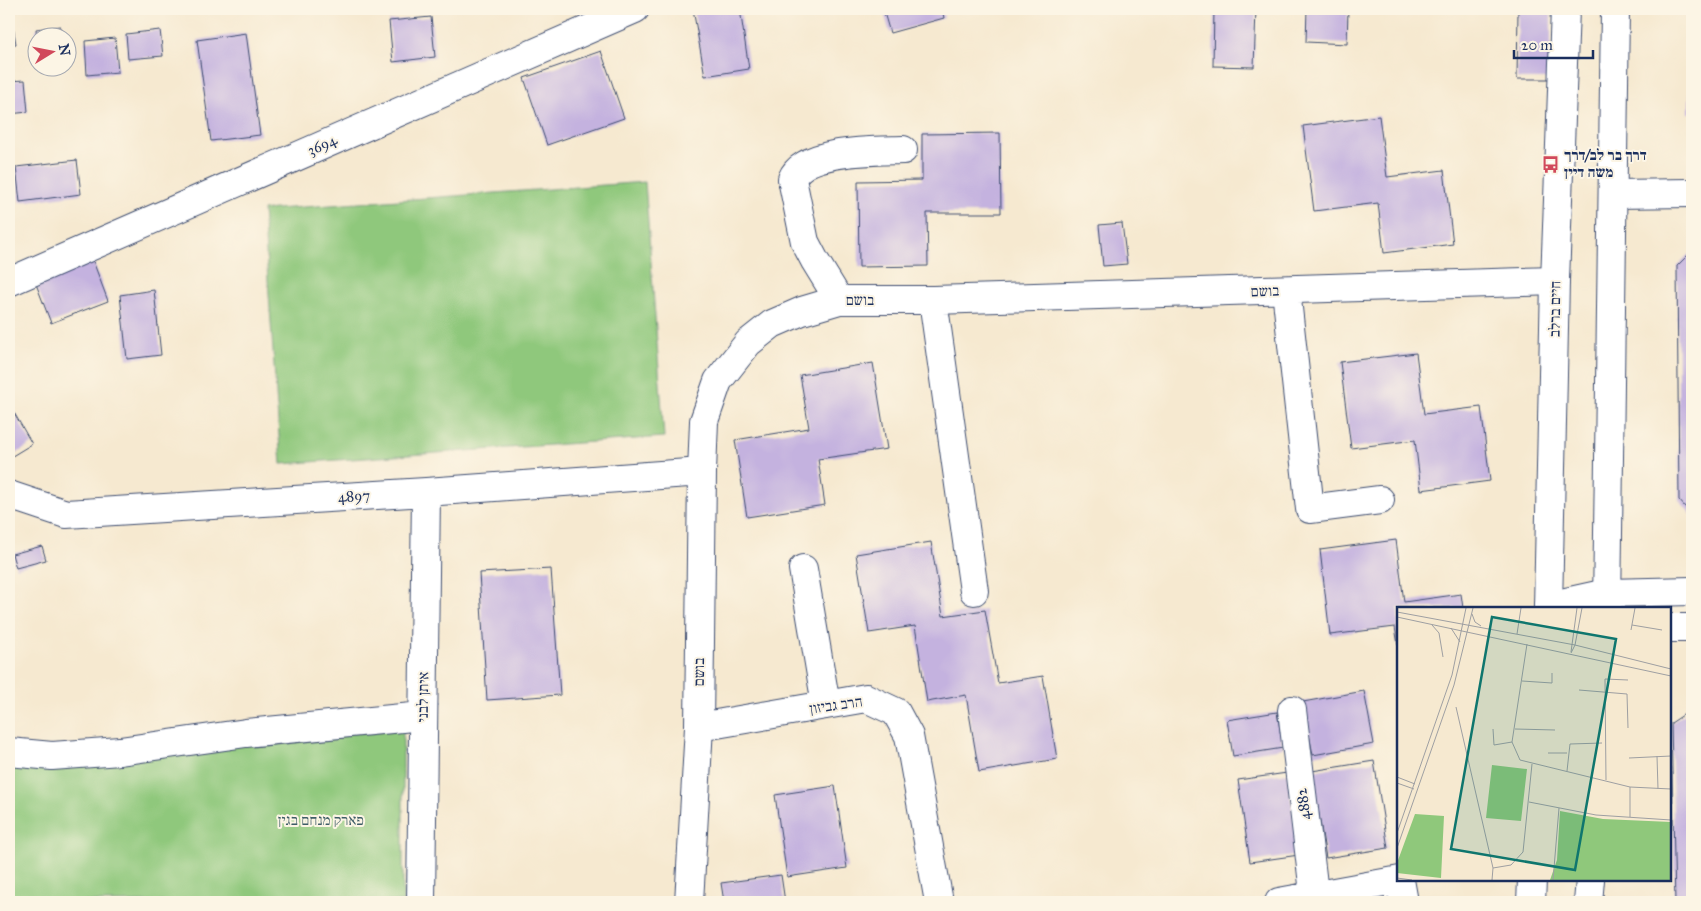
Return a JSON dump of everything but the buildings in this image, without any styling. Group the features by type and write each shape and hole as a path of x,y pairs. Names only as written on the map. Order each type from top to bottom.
{"street":[{"name":"3694","path":"9,282 635,9"},
{"name":"חיים ברלב","path":"1550,607 1555,281 1565,9"},
{"path":"1607,601 1614,9"},
{"path":"839,300 815,261 806,242 792,180 796,171 809,162 847,152 903,150"},
{"path":"1613,194 1692,193"},
{"name":"בושם","path":"689,902 699,727 704,421 718,381 748,343 772,324 802,311 839,300 933,300 1555,281"},
{"path":"1286,290 1310,508 1380,500"},
{"path":"933,300 974,591"},
{"name":"4897","path":"9,494 66,514 426,492 702,472"},
{"name":"איתן לבני","path":"421,902 426,492"},
{"path":"803,569 826,705"},
{"path":"1558,607 1692,591"},
{"path":"1671,628 1692,628"},
{"name":"הרב גביזון","path":"699,727 866,698 896,712 909,736 939,902"},
{"name":"4882","path":"1292,710 1313,884 1309,900"},
{"path":"9,752 52,756 120,751 246,734 423,716"},
{"path":"1279,902 1309,900 1397,881"},
{"path":"1400,881 1404,902"},
{"path":"1531,902 1532,881"},
{"path":"1588,902 1590,881"}],"green space":[{"path":"645,182 664,437 281,464 263,210"},
{"name":"פארק מנחם בגין","path":"403,728 403,902 9,902 9,762"}],"place":[{"name":"דרך בר לב/דרך משה דיין","path":"1550,164"}]}
